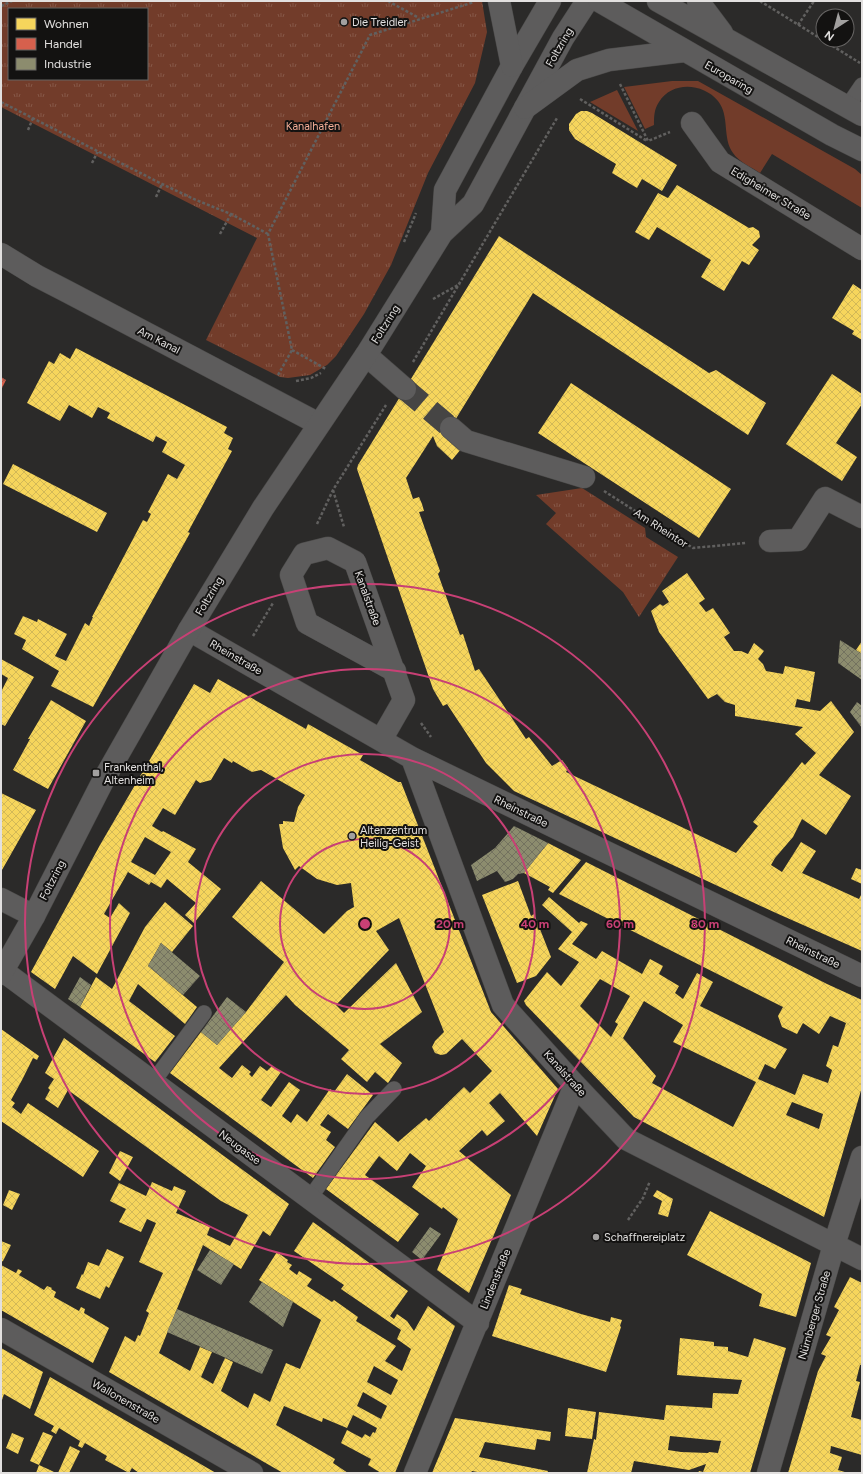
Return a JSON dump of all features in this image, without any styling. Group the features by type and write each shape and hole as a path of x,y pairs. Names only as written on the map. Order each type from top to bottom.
{"street":[{"path":"499,1 512,66"},
{"name":"Foltzring","path":"442,233 445,190 512,66 550,1"},
{"name":"Foltzring","path":"2,972 34,916 104,779 188,630 263,508 366,355 442,233 473,204 563,38 587,1"},
{"name":"Europaring","path":"599,1 832,135 862,150"},
{"path":"658,1 855,111"},
{"path":"698,1 726,39"},
{"path":"524,108 577,70 609,60 684,51"},
{"name":"Edigheimer Straße","path":"692,124 720,162 862,249"},
{"name":"Am Kanal","path":"1,254 62,289 319,424"},
{"path":"366,355 403,386"},
{"path":"451,428 466,441 584,477"},
{"path":"770,541 798,540 825,498 862,518"},
{"name":"Kanalstraße","path":"304,554 328,548 355,562 404,700 381,740"},
{"path":"304,554 291,575 307,623 394,671"},
{"name":"Rheinstraße","path":"188,630 412,758 862,976"},
{"name":"Kanalstraße","path":"412,758 503,1005 626,1139 862,1259"},
{"path":"1,899 34,916"},
{"name":"Neugasse","path":"2,972 478,1322"},
{"name":"Lindenstraße","path":"415,1473 575,1084"},
{"name":"Nürnberger Straße","path":"768,1473 834,1245 862,1157"},
{"name":"Wallonenstraße","path":"1,1329 252,1473"}],"lane":[{"path":"855,111 862,85"},
{"path":"153,1082 204,1013"},
{"path":"310,1198 368,1116 394,1089"}],"path":[{"path":"1,6 12,1"},
{"path":"388,1 420,18"},
{"path":"275,380 292,350 268,234 370,35 476,1"},
{"path":"760,1 862,64"},
{"path":"798,25 814,1"},
{"path":"620,84 648,141"},
{"path":"574,96 648,141"},
{"path":"1,102 162,184 231,214 268,234"},
{"path":"28,130 33,118"},
{"path":"304,554 333,490 403,386 460,284 554,123"},
{"path":"648,141 692,124"},
{"path":"92,163 98,151"},
{"path":"156,197 162,184"},
{"path":"220,234 231,214"},
{"path":"292,350 327,370"},
{"path":"294,381 310,378 327,370 331,366"},
{"name":"Am Rheintor","path":"584,477 693,548 770,541"},
{"path":"239,659 291,575"},
{"path":"628,1220 642,1198"}],"green space":[{"name":"Kanalhafen","path":"1,1 482,1 487,32 475,83 428,173 391,265 364,314 336,356 327,365 310,375 288,378 280,377 206,340 257,238 1,107"},
{"path":"672,81 698,81 855,169 862,175 862,208 772,154 760,173 742,162 733,153 730,147 722,107 712,95 696,88 679,88 672,90 665,95 656,107 654,125 645,129 624,87"},
{"path":"617,90 638,131 590,102"},
{"path":"582,488 645,528 646,537 678,557 639,617 623,592 546,524 556,513 536,495"}],"building: Wohnen":[{"path":"581,111 592,113 677,165 662,191 642,179 637,188 612,173 616,164 575,139 569,130 569,124 576,114"},
{"path":"677,185 749,228 753,227 759,231 760,237 752,245 759,250 749,265 742,261 724,291 701,277 711,260 657,227 649,240 635,232 658,193 668,198"},
{"path":"499,236 709,373 716,370 766,403 748,435 533,293 446,435 461,449 452,460 437,446 433,436 406,478 413,499 419,497 422,504 424,511 419,512 440,571 438,574 460,635 463,634 475,671 479,669 526,739 529,737 552,766 562,760 568,768 566,772 736,853 758,826 753,822 802,762 805,765 816,753 795,734 803,727 735,716 735,705 725,702 717,694 708,699 659,632 651,611 660,604 663,606 669,602 662,591 687,573 705,599 699,603 706,612 713,608 730,633 724,637 734,651 741,651 748,654 754,643 764,651 758,659 763,664 766,671 783,674 785,666 815,672 810,702 797,699 795,707 820,711 831,701 854,732 819,775 851,796 826,835 802,819 793,837 771,865 782,872 801,842 816,851 802,873 859,899 862,893 862,951 776,913 514,791 486,763 447,704 443,706 433,689 357,469 358,465"},
{"path":"853,284 862,290 862,340 852,334 854,331 832,318"},
{"path":"76,348 227,427 224,433 233,438 228,449 232,451 188,532 190,533 93,707 51,686 59,671 22,649 26,640 14,634 23,616 37,622 38,619 67,634 55,656 66,661 85,623 89,626 92,617 143,520 147,522 151,514 148,512 168,474 177,479 185,465 162,452 167,442 156,436 153,442 107,418 110,413 98,407 92,418 69,405 60,421 27,403 49,361 54,364 60,353 70,359"},
{"path":"832,374 862,394 862,404 836,443 857,457 842,481 786,444"},
{"path":"571,383 731,489 699,538 538,433"},
{"path":"13,464 107,513 97,532 3,484"},
{"path":"862,641 862,654 856,650"},
{"path":"1,659 34,677 5,726 1,724 1,692 8,678 1,674"},
{"path":"218,679 306,729 308,724 363,755 360,760 398,782 401,782 491,1012 558,1089 537,1136 500,1093 489,1103 505,1121 487,1136 482,1130 459,1151 511,1195 469,1293 437,1270 458,1219 443,1207 442,1209 412,1187 426,1166 410,1153 397,1171 379,1156 365,1175 419,1214 398,1242 326,1189 375,1122 398,1142 426,1118 429,1121 464,1087 470,1093 492,1071 462,1039 446,1054 441,1055 435,1053 432,1047 435,1041 444,1032 399,918 376,931 389,950 336,1005 344,1013 396,963 422,1012 380,1044 402,1063 388,1083 375,1072 367,1082 341,1059 349,1050 295,1005 286,995 219,1068 232,1078 242,1065 251,1072 249,1074 252,1077 260,1066 267,1071 272,1066 281,1072 261,1100 271,1107 289,1082 300,1090 282,1116 291,1123 297,1114 307,1122 330,1089 334,1092 347,1074 373,1095 348,1129 328,1114 320,1125 331,1132 326,1140 335,1147 313,1178 170,1073 201,1032 217,1045 246,1012 284,962 232,917 261,881 324,934 347,911 354,907 351,883 337,885 317,879 299,866 295,870 283,848 279,824 283,824 283,821 294,822 298,807 305,795 261,770 252,772 233,761 232,763 224,758 211,780 200,783 196,780 175,815 163,808 152,826 196,849 188,862 221,889 194,923 185,915 196,903 167,879 161,888 151,882 149,885 128,872 104,914 110,918 119,903 130,913 97,974 73,956 55,989 31,972 100,845 194,684 210,693","holes":["145,837 171,852 155,875 131,862"]},
{"path":"51,700 86,721 48,789 13,770 30,739 28,739"},
{"path":"1,793 36,810 2,870 1,869"},
{"path":"548,843 581,860 553,893 548,890 550,887 524,873"},
{"path":"586,862 827,984 862,1000 862,1087 824,1217 634,1117 526,1005 524,1001 547,972 561,986 579,962 558,949 572,932 542,905 549,897 579,923 581,921 588,924 572,944 596,959 602,951 642,974 650,959 663,966 659,974 679,986 675,993 683,999 697,973 713,982 700,1006 787,1049 775,1069 765,1064 758,1079 795,1095 803,1074 828,1083 832,1070 826,1066 833,1045 838,1047 846,1023 830,1016 819,1034 803,1023 797,1034 782,1027 778,1016 783,1007 559,894","holes":["600,979 630,996 615,1022 618,1024 611,1037 580,1006","644,1001 683,1025 673,1042 756,1082 733,1127 652,1083 656,1076 623,1038","792,1102 823,1114 819,1129 786,1115"]},
{"path":"856,868 862,870 862,884 851,879"},
{"path":"518,881 531,916 534,914 551,957 536,976 517,983 482,895"},
{"path":"165,902 193,926 172,952 161,943 148,966 197,1007 185,1024 138,984 129,1001 175,1036 155,1062 80,1007 96,977 112,989 145,927"},
{"path":"1,1029 39,1056 37,1060 33,1058 11,1100 15,1103 12,1107 21,1114 28,1103 99,1151 83,1177 1,1121"},
{"path":"64,1038 289,1204 270,1236 263,1231 241,1269 203,1245 159,1353 190,1371 200,1347 212,1352 201,1377 213,1384 225,1358 233,1362 221,1391 248,1408 254,1393 270,1402 286,1363 300,1369 321,1320 259,1280 277,1252 292,1265 289,1269 297,1275 299,1271 312,1279 307,1286 332,1302 334,1300 358,1317 356,1321 396,1346 385,1361 402,1371 411,1349 397,1339 401,1330 341,1289 344,1285 294,1251 313,1222 408,1291 390,1316 394,1319 397,1314 407,1321 414,1331 428,1306 455,1326 395,1473 381,1473 368,1465 371,1459 341,1443 347,1430 362,1438 365,1434 370,1437 373,1432 375,1433 377,1428 353,1415 347,1428 323,1418 322,1422 284,1406 276,1425 335,1459 333,1463 348,1473 283,1473 109,1372 125,1336 135,1342 138,1335 140,1336 149,1313 146,1311 163,1273 139,1262 156,1223 147,1219 141,1232 119,1222 126,1209 110,1201 119,1183 146,1196 152,1182 172,1191 174,1186 186,1191 176,1213 210,1227 207,1235 230,1246 248,1215 221,1201 68,1090 58,1108 45,1099 50,1090 48,1088 54,1079 45,1073","holes":["374,1366 398,1380 391,1395 367,1382","363,1392 387,1406 381,1419 357,1406"]},
{"path":"120,1151 133,1157 120,1181 109,1173"},
{"path":"9,1190 20,1194 12,1210 3,1205"},
{"path":"657,1190 673,1199 668,1217 658,1214 662,1201 653,1196"},
{"path":"710,1211 811,1263 796,1317 759,1306 762,1294 687,1255"},
{"path":"1,1241 11,1245 3,1261 1,1262"},
{"path":"107,1249 124,1257 109,1288 106,1286 100,1299 76,1288 88,1262 99,1266"},
{"path":"1,1265 16,1273 18,1269 22,1271 19,1275 44,1290 47,1286 52,1288 51,1289 56,1292 54,1297 79,1311 81,1307 85,1309 84,1313 109,1328 93,1363 1,1310"},
{"path":"850,1277 862,1283 862,1365 860,1365 856,1381 860,1382 851,1417 862,1420 862,1455 831,1446 830,1453 842,1457 838,1470 848,1473 788,1473 818,1371 826,1356 821,1354 831,1337 826,1335 839,1310 834,1307"},
{"path":"509,1285 522,1289 520,1294 581,1314 610,1322 611,1317 622,1320 606,1372 492,1336"},
{"path":"680,1338 714,1342 714,1346 728,1347 728,1351 748,1357 754,1338 786,1348 750,1473 698,1473 699,1471 703,1472 706,1464 689,1470 634,1461 631,1473 587,1473 594,1439 596,1440 599,1412 664,1420 666,1405 712,1408 713,1393 738,1394 742,1380 677,1375","holes":["670,1436 721,1441 718,1453 681,1452 668,1450"]},
{"path":"1,1348 43,1372 30,1409 4,1394 1,1403"},
{"path":"50,1377 216,1473 139,1473 132,1468 129,1473 105,1460 107,1456 85,1443 82,1448 78,1446 80,1441 59,1428 56,1434 51,1431 54,1426 34,1415"},
{"path":"568,1408 596,1412 592,1439 565,1436"},
{"path":"455,1418 551,1432 550,1441 537,1439 535,1450 485,1442 479,1457 548,1471 547,1473 483,1473 472,1471 471,1473 432,1473"},
{"path":"43,1432 53,1436 39,1465 30,1461"},
{"path":"12,1433 24,1438 18,1454 6,1448"},
{"path":"70,1446 80,1451 69,1473 58,1473"},
{"path":"39,1465 50,1470 56,1473 36,1473"}],"building: Handel":[{"path":"1,377 6,380 1,390"}],"building: Industrie":[{"path":"840,640 862,654 862,680 838,663"},
{"path":"857,702 862,706 862,728 850,712"},
{"path":"514,826 548,843 524,873 518,874 513,879 505,882 497,871 477,881 471,865 495,848"},
{"path":"161,943 200,976 183,995 148,966"},
{"path":"80,977 91,985 80,1007 68,999"},
{"path":"227,997 246,1012 217,1045 201,1032"},
{"path":"430,1227 441,1234 422,1260 412,1252"},
{"path":"210,1250 234,1264 221,1285 197,1270"},
{"path":"262,1282 293,1302 283,1327 249,1302"},
{"path":"177,1309 273,1350 262,1374 167,1332"}],"tunnel":[{"path":"405,389 451,428"}],"place":[{"name":"Die Treidler","path":"344,22"},
{"name":"Frankenthal, Altenheim","path":"96,773"},
{"name":"Altenzentrum Heilig-Geist","path":"352,836"},
{"name":"Schaffnereiplatz","path":"596,1237"}]}
